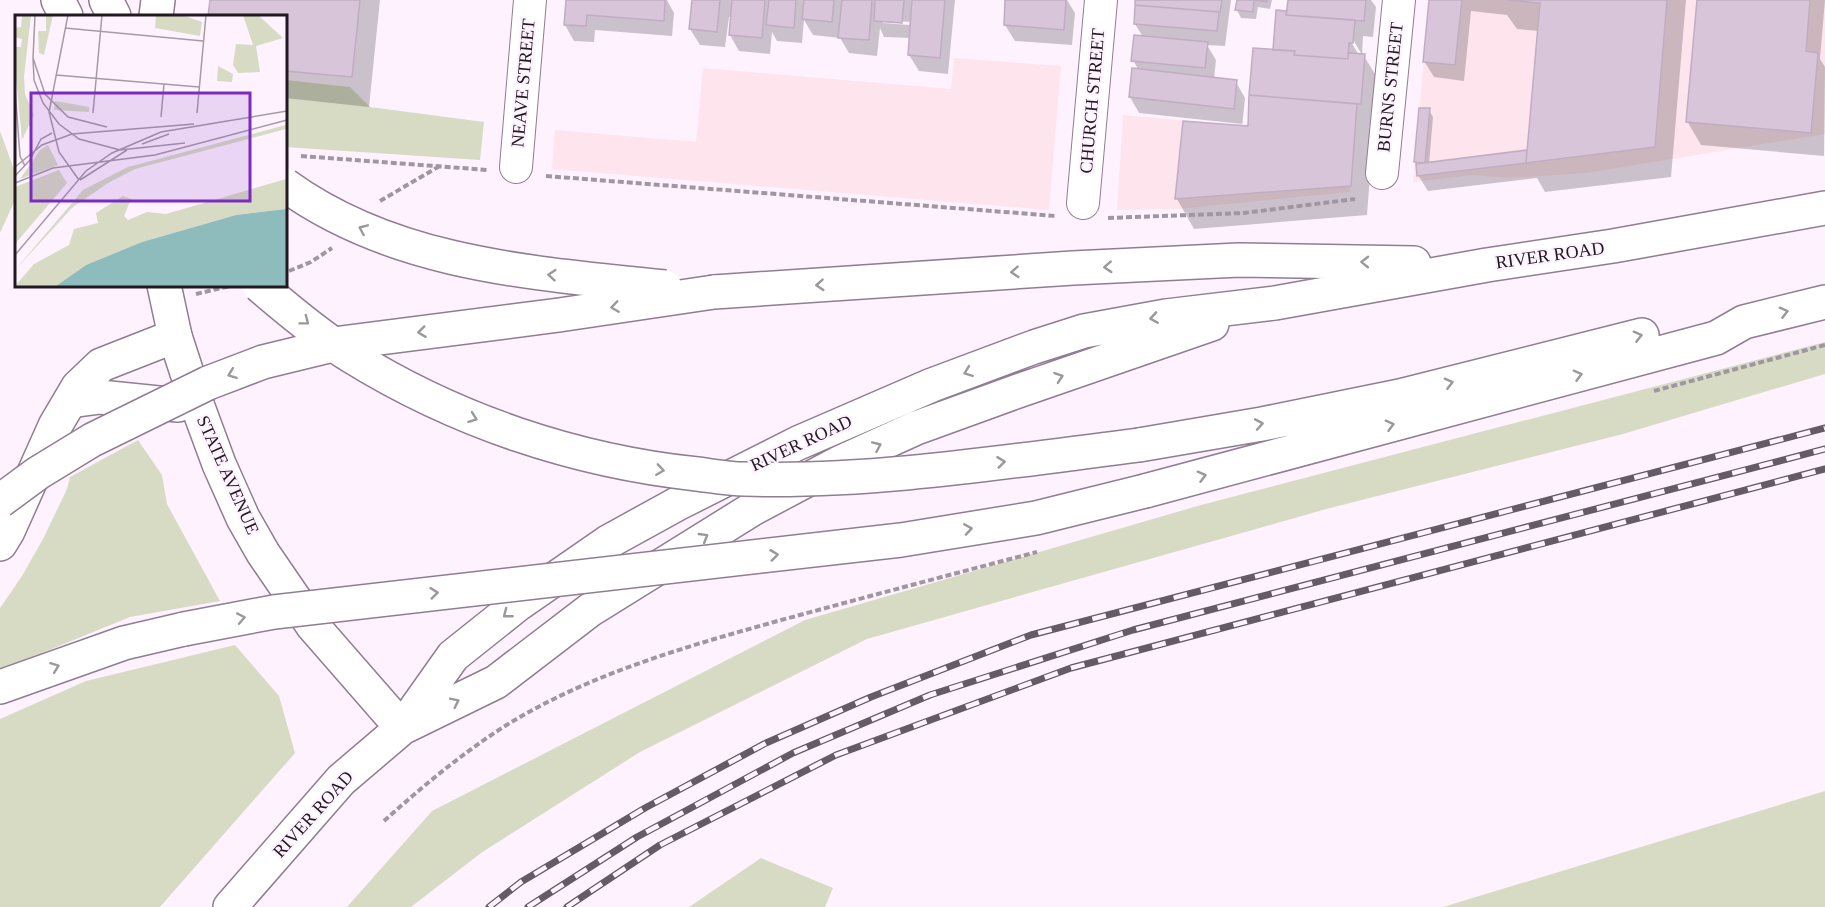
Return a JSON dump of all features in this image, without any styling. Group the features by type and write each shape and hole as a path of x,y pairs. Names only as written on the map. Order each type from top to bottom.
{"main road":[{"path":"58,0 66,15"},
{"path":"106,0 114,15"},
{"path":"156,15 158,0"},
{"path":"291,171 310,204 362,229 406,245 464,261 533,274 714,292"},
{"name":"RIVER ROAD","path":"230,907 341,780 402,728 453,656 517,606 608,542 677,504 798,443 932,386 1034,347 1084,331 1166,316 1275,303 1825,208"},
{"path":"0,501 38,473 92,440 208,383 263,362 341,343 714,292 1073,268 1239,260 1487,265"},
{"name":"STATE AVENUE","path":"164,286 175,336 198,407 223,474 243,518 263,553 313,626 402,728"},
{"path":"260,286 350,355 401,385 457,412 590,456 659,470 743,479 837,477 993,463 1139,445 1262,424 1400,396 1670,328 1718,320 1744,322"},
{"path":"0,687 124,643 274,612 901,540 1036,518 1716,338 1744,322 1825,302"},
{"name":"RIVER ROAD","path":"402,728 496,682 599,603 754,508 839,463 916,428 1018,390 1275,303"},
{"path":"0,544 55,426 78,387 101,365 175,336"},
{"path":"70,401 100,397 198,407"}],"street":[{"name":"NEAVE STREET","path":"517,171 531,0"},
{"name":"CHURCH STREET","path":"1082,212 1101,0"},
{"name":"BURNS STREET","path":"1382,173 1399,0"}],"path":[{"path":"291,171 517,171 1082,212 1244,213 1355,199"},
{"path":"196,294 229,286"},
{"path":"1650,392 1825,345"},
{"path":"384,822 423,786 476,745 534,710 617,671 694,645 1043,551"}],"shaded area":[{"path":"1429,0 1825,0 1825,134 1587,173 1507,178 1472,175 1413,182"},
{"path":"954,58 1061,66 1049,210 552,169 555,130 696,142 703,68 951,89"},
{"path":"1249,95 1357,104 1350,192 1177,209 1117,210 1123,115 1248,126"}],"green space":[{"path":"286,80 350,87 370,107 484,122 480,160 286,147"},
{"path":"0,131 15,172 15,200 0,233"},
{"path":"1825,342 1825,374 1623,434 1330,508 867,639 640,752 481,853 411,907 347,907 432,811 805,620 1201,505"},
{"path":"138,440 162,475 167,504 220,601 130,617 0,670 0,608 43,539 67,489 70,477"},
{"path":"235,645 279,696 295,753 160,907 0,907 0,719 86,681"},
{"path":"1825,791 1825,907 1443,907"},
{"path":"761,858 833,888 825,907 689,907"}],"building":[{"path":"210,0 360,0 352,77 286,71 286,15 208,15"},
{"path":"566,0 665,0 664,21 587,15 586,26 564,25"},
{"path":"692,0 720,0 717,32 689,29"},
{"path":"732,0 765,0 762,38 729,35"},
{"path":"769,0 796,0 794,28 766,25"},
{"path":"804,0 834,0 832,22 802,19"},
{"path":"842,0 872,0 869,40 838,38"},
{"path":"875,0 904,0 902,23 874,21"},
{"path":"912,0 945,0 940,58 908,55"},
{"path":"1005,0 1066,0 1064,30 1004,25"},
{"path":"1135,0 1222,0 1220,12 1135,5"},
{"path":"1237,0 1254,0 1253,12 1235,10"},
{"path":"1288,0 1366,0 1364,21 1286,15"},
{"path":"1429,0 1462,0 1455,65 1423,62"},
{"path":"1506,0 1667,0 1655,147 1526,163 1540,3"},
{"path":"1697,0 1810,0 1806,51 1818,53 1811,133 1686,122"},
{"path":"1135,5 1219,12 1217,31 1134,24"},
{"path":"1276,10 1287,11 1286,15 1355,20 1353,43 1349,43 1348,59 1294,55 1295,51 1273,50"},
{"path":"1134,35 1208,42 1205,68 1131,61"},
{"path":"1253,48 1295,51 1294,55 1348,59 1348,53 1365,54 1361,104 1249,95"},
{"path":"1132,68 1237,80 1234,109 1129,97"},
{"path":"1249,95 1357,104 1351,186 1175,199 1183,121 1248,126"},
{"path":"1419,108 1430,108 1425,163 1414,162"},
{"path":"1527,150 1526,163 1417,176 1416,164"}],"railway":[{"path":"489,907 521,882 645,808 766,743 871,697 1031,635 1825,428"},
{"path":"528,907 637,837 793,753 930,695 1133,630 1825,449"},
{"path":"567,907 660,845 836,755 1071,668 1825,469"}]}
